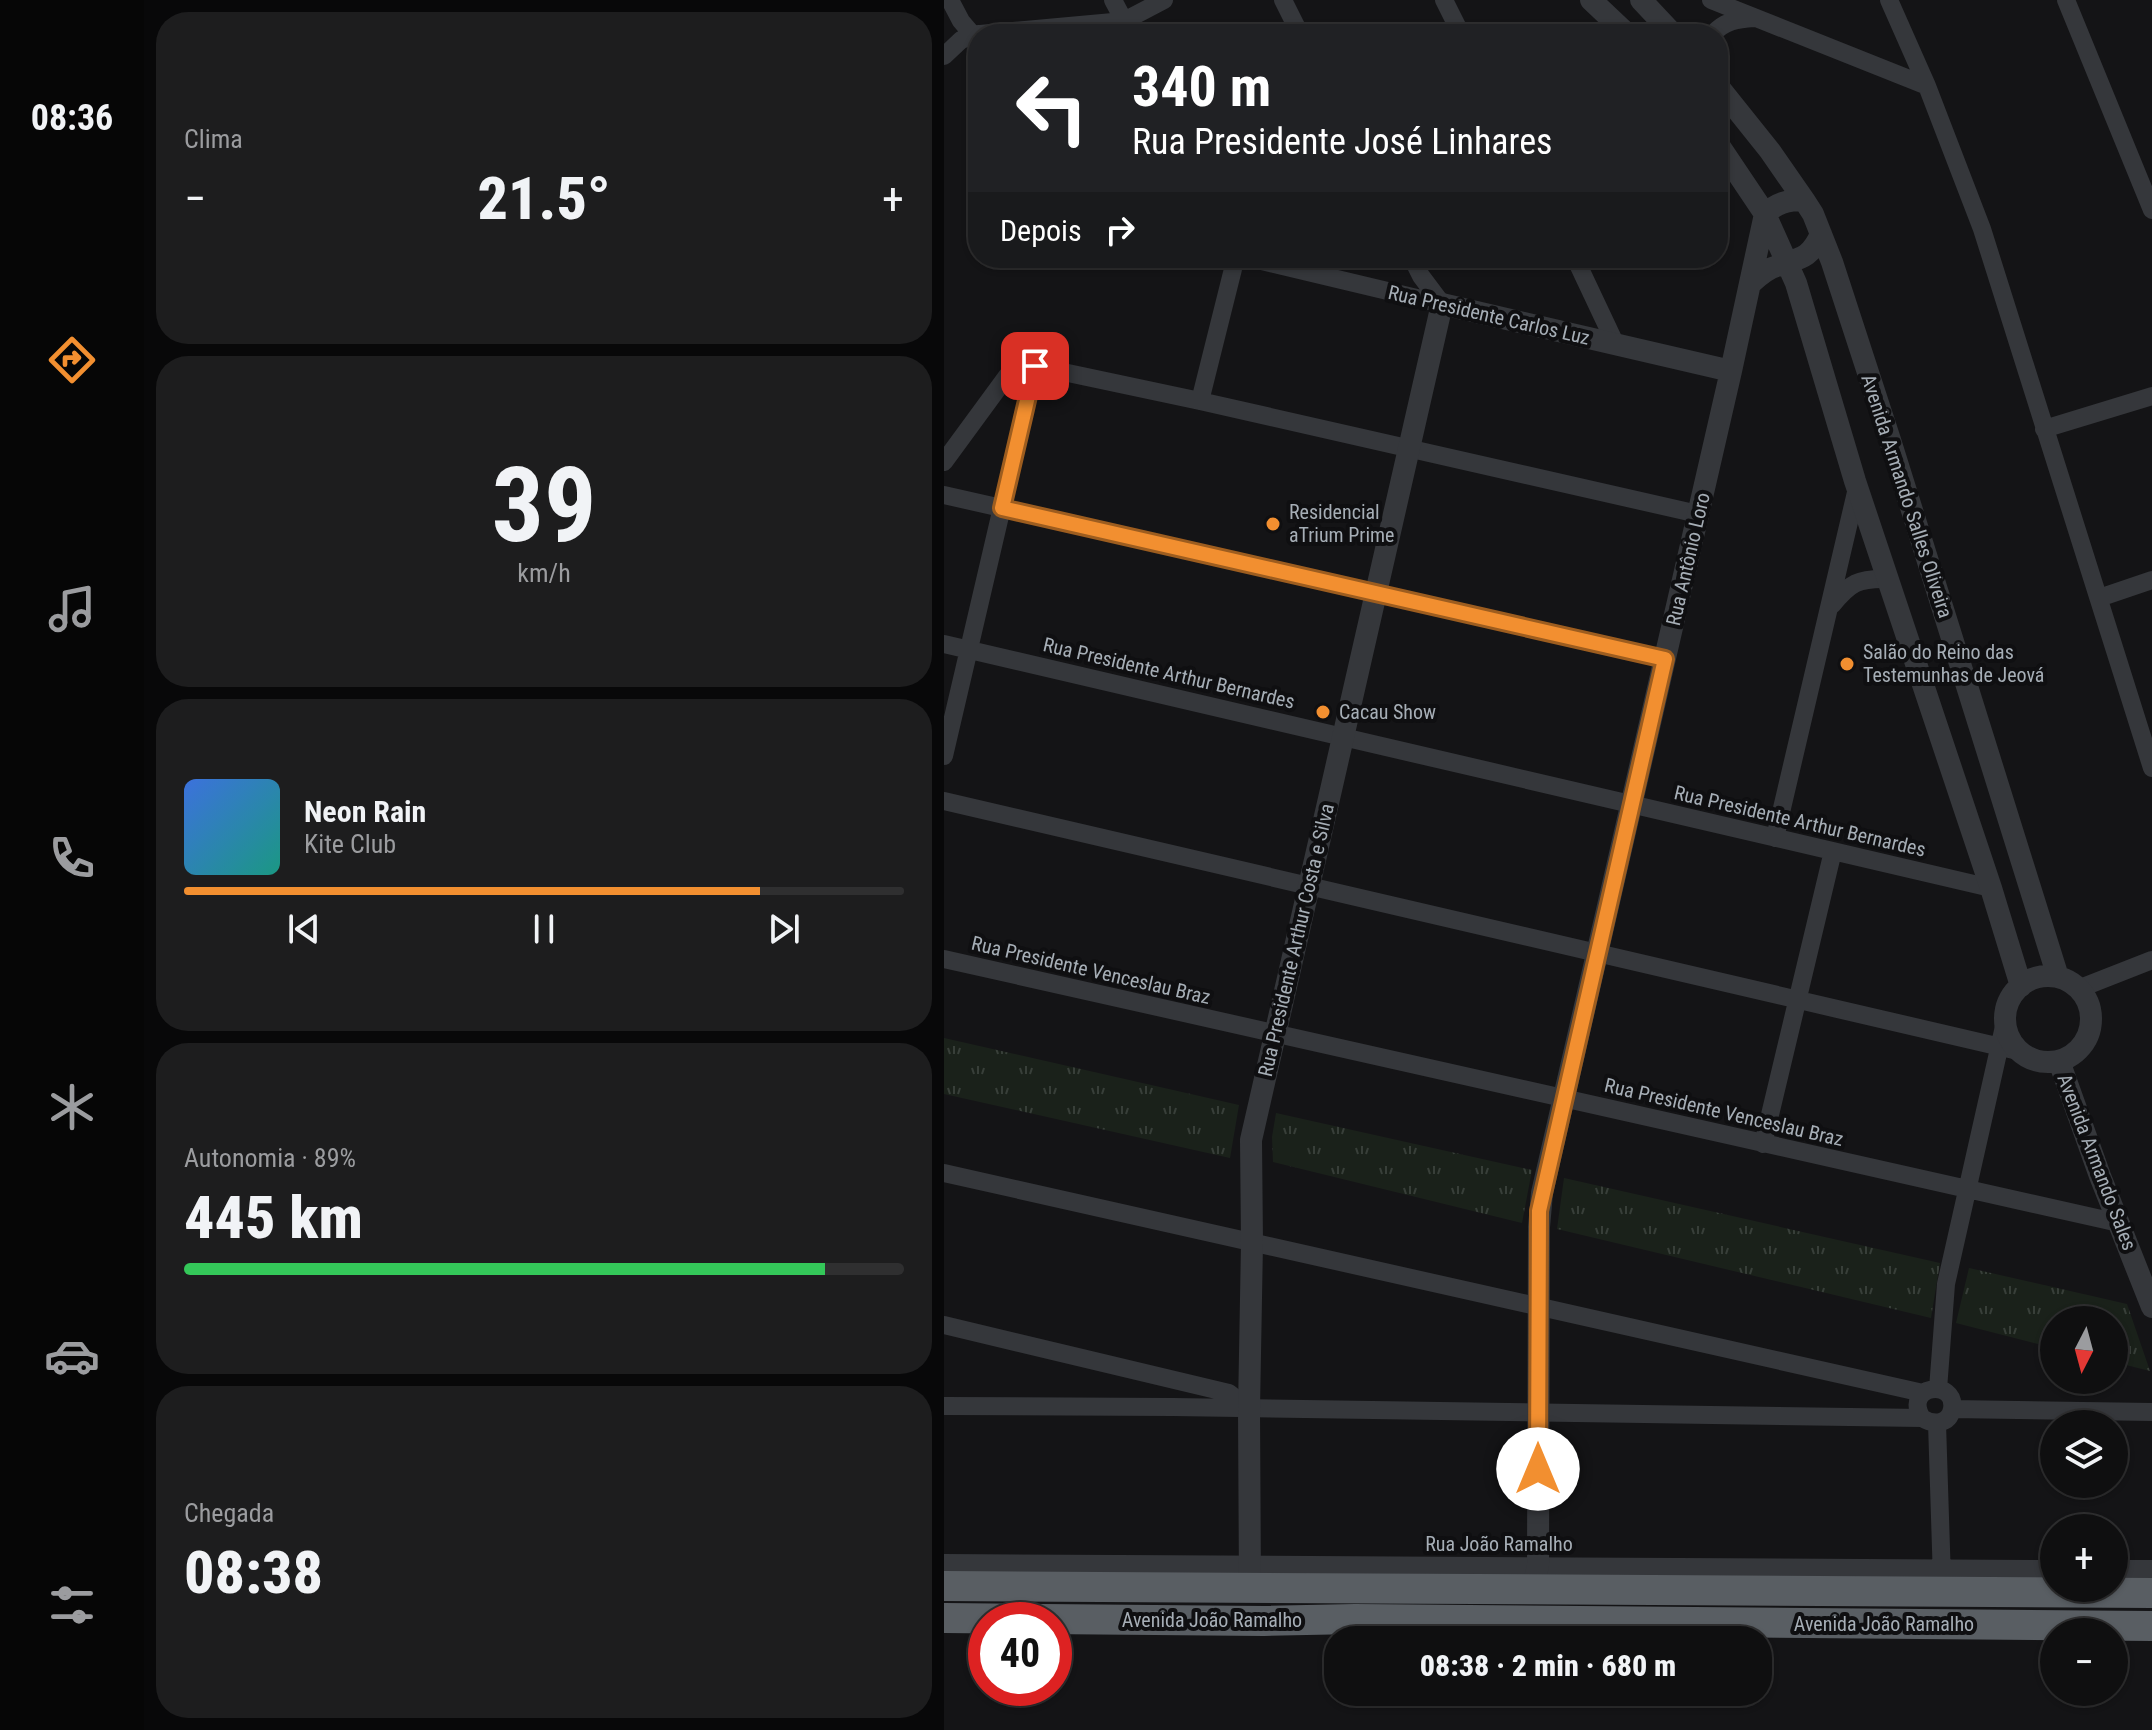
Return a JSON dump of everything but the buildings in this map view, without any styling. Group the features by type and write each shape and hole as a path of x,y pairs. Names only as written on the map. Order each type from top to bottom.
{"highway":[{"name":"Avenida João Ramalho","path":"944,1586 1249,1576 1534,1577 1942,1580 2152,1593"},
{"path":"1249,1576 1253,1607 1264,1621"},
{"path":"1355,1619 1448,1608 1500,1608 1513,1604 1534,1577"},
{"name":"Avenida João Ramalho","path":"944,1618 2152,1626"}],"street":[{"path":"950,0 968,24"},
{"path":"1113,0 1125,24"},
{"path":"1131,24 1164,0"},
{"path":"1283,0 1295,24"},
{"path":"1444,0 1456,24"},
{"path":"1591,0 1616,24"},
{"path":"1641,0 1664,24"},
{"path":"1711,0 1927,86"},
{"path":"1889,0 1927,86 1982,229 2152,765"},
{"path":"2066,0 2152,210"},
{"path":"1725,24 1754,18"},
{"path":"944,56 961,40 968,38"},
{"name":"Avenida Armando Salles Oliveira","path":"1728,98 1804,200 1821,234 1890,440 2058,977"},
{"path":"1728,159 1765,214 1796,283 1857,488 2021,986"},
{"path":"1765,214 1788,200 1804,200"},
{"name":"Rua Antônio Loro","path":"1534,1577 1539,1211 1765,214"},
{"path":"1750,284 1768,269 1788,264 1810,253 1821,234"},
{"path":"1200,401 1233,268"},
{"name":"Rua Presidente Carlos Luz","path":"1291,268 1731,371"},
{"path":"1417,268 1442,304"},
{"path":"1580,268 1616,345"},
{"name":"Rua Presidente Arthur Costa e Silva","path":"1249,1576 1251,1140 1442,304"},
{"path":"944,756 1035,366"},
{"path":"944,462 1007,376 1018,369 1035,366 1698,514"},
{"path":"2044,429 2152,396"},
{"path":"1775,838 1857,488"},
{"path":"944,495 1665,659"},
{"path":"1830,608 1856,582 1888,579"},
{"path":"2099,598 2152,580"},
{"name":"Rua Presidente Arthur Bernardes","path":"944,644 1991,888"},
{"path":"944,801 1968,1039 2013,1051 2039,1062 2069,1057 2086,1041 2091,1029 2089,1004 2078,989 2066,980 2045,976 2032,979 2021,986 2008,1002 2005,1017 2013,1051 1991,1083 1944,1297 1930,1391"},
{"path":"1763,1144 1833,851"},
{"name":"Rua Presidente Venceslau Braz","path":"944,959 2119,1223"},
{"path":"2078,989 2152,960"},
{"path":"1968,1039 1986,1033 2005,1017"},
{"name":"Avenida Armando Sales","path":"2059,1061 2152,1307"},
{"path":"944,1173 1538,1308 1947,1394 1952,1409 1947,1419 1930,1420 944,1406"},
{"path":"944,1325 1229,1393 1249,1409"},
{"path":"1173,1407 1179,1395 1179,1381"},
{"path":"1930,1391 1919,1397 1918,1408 1930,1420 1942,1580 2040,1570"},
{"path":"1952,1409 2152,1412"},
{"path":"944,1563 1249,1576"},
{"path":"2128,1569 2152,1569"}],"green space":[{"path":"944,1038 1239,1105 1230,1158 944,1094"},
{"path":"1276,1113 1532,1170 1522,1223 1273,1162 1272,1137"},
{"path":"1564,1178 1940,1263 1931,1318 1557,1229"},
{"path":"1969,1268 2128,1306 2040,1306 2040,1344 1956,1323"},
{"path":"2128,1307 2150,1371 2128,1366"}],"place":[{"name":"Residencial aTrium Prime","path":"1273,524"},
{"name":"Salão do Reino das Testemunhas de Jeová","path":"1847,664"},
{"name":"Cacau Show","path":"1323,712"}],"route":[{"path":"1035,366 1002,508 1665,659 1539,1211 1538,1469"}]}
